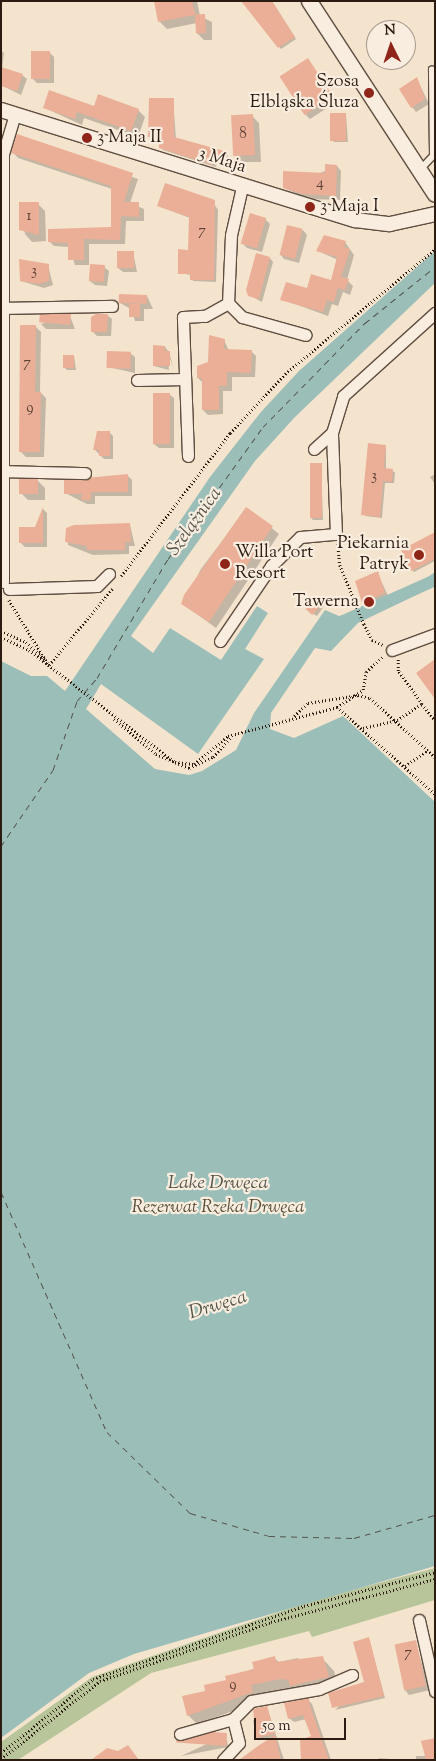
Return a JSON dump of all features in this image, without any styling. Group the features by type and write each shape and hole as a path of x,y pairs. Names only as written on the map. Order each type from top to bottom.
{"main road":[{"path":"309,1 435,194"}],"street":[{"name":"3 Maja","path":"8,112 242,187 368,223 435,214"},
{"path":"8,112 3,154 4,589 97,586 109,574"},
{"path":"242,187 231,235 228,303 242,317 306,335"},
{"path":"188,456 183,317 205,316 228,303"},
{"path":"4,308 112,306"},
{"path":"220,641 271,566 300,537 336,534 332,432 343,396 435,313"},
{"path":"137,380 185,379"},
{"path":"314,449 332,432"},
{"path":"3,471 85,473"},
{"path":"395,652 435,634"},
{"path":"419,1620 435,1691"},
{"path":"180,1734 233,1719 254,1699 319,1689 352,1675"},
{"path":"223,1760 239,1743 233,1719"}],"lane":[{"path":"419,170 433,156 432,70"}],"path":[{"path":"49,665 230,433 286,374 435,249"},
{"path":"336,534 340,565 364,624 372,640 395,652"},
{"path":"4,589 49,665"},
{"path":"1,631 26,642 49,665 156,754 189,768 213,758 233,735 293,717 337,707 358,695 366,672 395,652"},
{"path":"1,637 49,665"},
{"path":"395,652 398,671 435,720"},
{"path":"293,717 308,703 358,695 370,698 397,720 435,757"},
{"path":"363,728 397,720 422,704"},
{"path":"337,707 363,728 435,794"},
{"path":"405,766 428,750"},
{"path":"1,1753 93,1678 304,1606 435,1572"},
{"path":"1,1759 100,1681 271,1622 435,1579"}],"green space":[{"path":"435,1568 435,1600 312,1637 309,1631 151,1673 18,1760 1,1760 1,1742 92,1677 311,1601"}],"water":[{"name":"Lake Drwęca","path":"435,251 435,283 295,417 255,461 131,636 153,653 170,628 221,660 257,606 268,613 245,649 264,659 198,754 101,684 86,709 155,769 189,775 202,771 236,750 254,713 325,610 339,616 353,613 356,618 393,602 435,572 435,586 358,623 331,651 315,648 271,713 270,729 294,738 343,716 435,802 435,1566 134,1654 89,1673 1,1738 1,661 31,676 47,676 65,691 210,477 261,412 299,371"}],"building":[{"path":"154,1 192,1 195,15 158,22"},
{"path":"241,1 272,1 295,37 278,48"},
{"path":"205,14 206,33 196,33 195,15"},
{"path":"31,51 50,51 50,79 31,79"},
{"path":"308,58 333,97 305,115 279,77"},
{"path":"1,67 23,74 17,91 1,86"},
{"path":"417,77 425,99 411,108 399,89"},
{"path":"49,90 94,106 98,94 139,109 131,131 77,112 75,119 43,108"},
{"path":"149,98 174,98 174,137 228,152 225,163 215,160 213,165 159,148 159,137 148,137"},
{"path":"330,113 346,113 346,141 330,141"},
{"path":"253,114 255,155 233,156 231,115"},
{"path":"17,134 133,173 124,202 139,202 139,217 121,216 120,240 84,239 84,260 68,260 68,243 48,242 48,229 111,227 111,186 11,153"},
{"path":"325,164 337,165 336,196 302,194 283,188 283,171 325,173"},
{"path":"165,183 215,200 214,280 190,280 190,274 178,274 178,249 188,250 189,217 157,206"},
{"path":"19,202 39,202 39,235 19,230"},
{"path":"250,213 266,218 257,249 241,244"},
{"path":"287,225 303,229 295,259 280,255"},
{"path":"324,235 346,241 344,247 350,249 341,277 349,279 345,290 338,288 334,302 327,300 323,312 280,300 286,282 307,288 311,274 331,280 337,257 316,251"},
{"path":"117,251 134,251 134,268 117,268"},
{"path":"256,253 270,257 259,299 248,296 246,290"},
{"path":"19,259 49,264 49,281 39,284 20,281"},
{"path":"90,264 105,265 104,282 89,281"},
{"path":"119,294 147,295 147,304 119,303"},
{"path":"129,304 140,304 140,317 129,317"},
{"path":"40,311 71,314 70,325 39,322"},
{"path":"96,314 108,314 107,332 91,332 91,317"},
{"path":"20,325 36,325 35,392 41,392 40,452 19,452"},
{"path":"209,335 225,339 224,349 252,350 251,373 227,372 227,386 219,386 219,410 202,410 202,378 197,378 197,366 208,362"},
{"path":"153,345 165,346 165,351 170,351 170,366 153,366"},
{"path":"107,351 131,352 130,369 106,368"},
{"path":"63,355 74,355 74,368 63,368"},
{"path":"153,393 170,393 170,444 153,444"},
{"path":"97,431 110,431 110,456 99,456 99,450 93,450"},
{"path":"368,443 386,445 384,468 393,469 392,482 383,481 380,517 361,515"},
{"path":"310,463 322,463 322,518 310,518"},
{"path":"128,474 128,492 91,492 91,500 81,500 82,494 64,494 64,480"},
{"path":"19,479 38,479 38,494 19,494"},
{"path":"43,507 43,543 19,543 19,527 35,527"},
{"name":"Willa Port Resort","path":"246,507 273,526 209,622 181,604 184,595"},
{"path":"130,523 131,542 125,542 125,550 87,550 87,546 65,542 66,528 74,525"},
{"name":"Piekarnia Patryk","path":"435,532 435,559 411,571 401,550"},
{"path":"378,571 385,593 362,603 355,581"},
{"path":"316,597 323,603 312,615 306,609"},
{"path":"435,659 435,699 416,673"},
{"path":"369,1637 384,1696 332,1708 328,1693 364,1682 353,1642"},
{"path":"416,1640 426,1686 404,1691 394,1645"},
{"path":"275,1656 276,1662 323,1656 329,1677 290,1686 288,1680 280,1679 251,1685 253,1692 187,1716 182,1696 205,1691 204,1685 226,1680 225,1676 254,1669 252,1662"},
{"path":"309,1698 310,1706 329,1760 301,1760 300,1740 311,1736 303,1715 288,1719 284,1703"},
{"path":"267,1706 275,1734 256,1738 253,1709"},
{"path":"177,1730 227,1733 226,1746 176,1742"},
{"path":"275,1735 281,1760 239,1760 258,1746"},
{"path":"435,1738 435,1760 426,1760 421,1741"},
{"path":"128,1745 139,1760 91,1760 107,1748 118,1751"}],"waterway":[{"path":"339,623 435,580"}],"ferry route":[{"path":"1,846 53,770 77,701 97,678 168,559 263,427 365,323 435,267"},
{"path":"1,1192 107,1432 190,1513 269,1536 354,1538 435,1515"}],"place":[{"name":"Szosa Elbląska Śluza","path":"369,93"},
{"name":"3 Maja II","path":"87,138"},
{"name":"3 Maja I","path":"310,207"},
{"name":"Piekarnia Patryk","path":"419,555"},
{"name":"Willa Port Resort","path":"225,564"},
{"name":"Tawerna","path":"369,602"}],"water label":[{"name":"Szelążnica","path":"195,522"},
{"name":"Drwęca","path":"218,1306"}],"park label":[{"name":"Rezerwat Rzeka Drwęca","path":"218,1208"}]}
